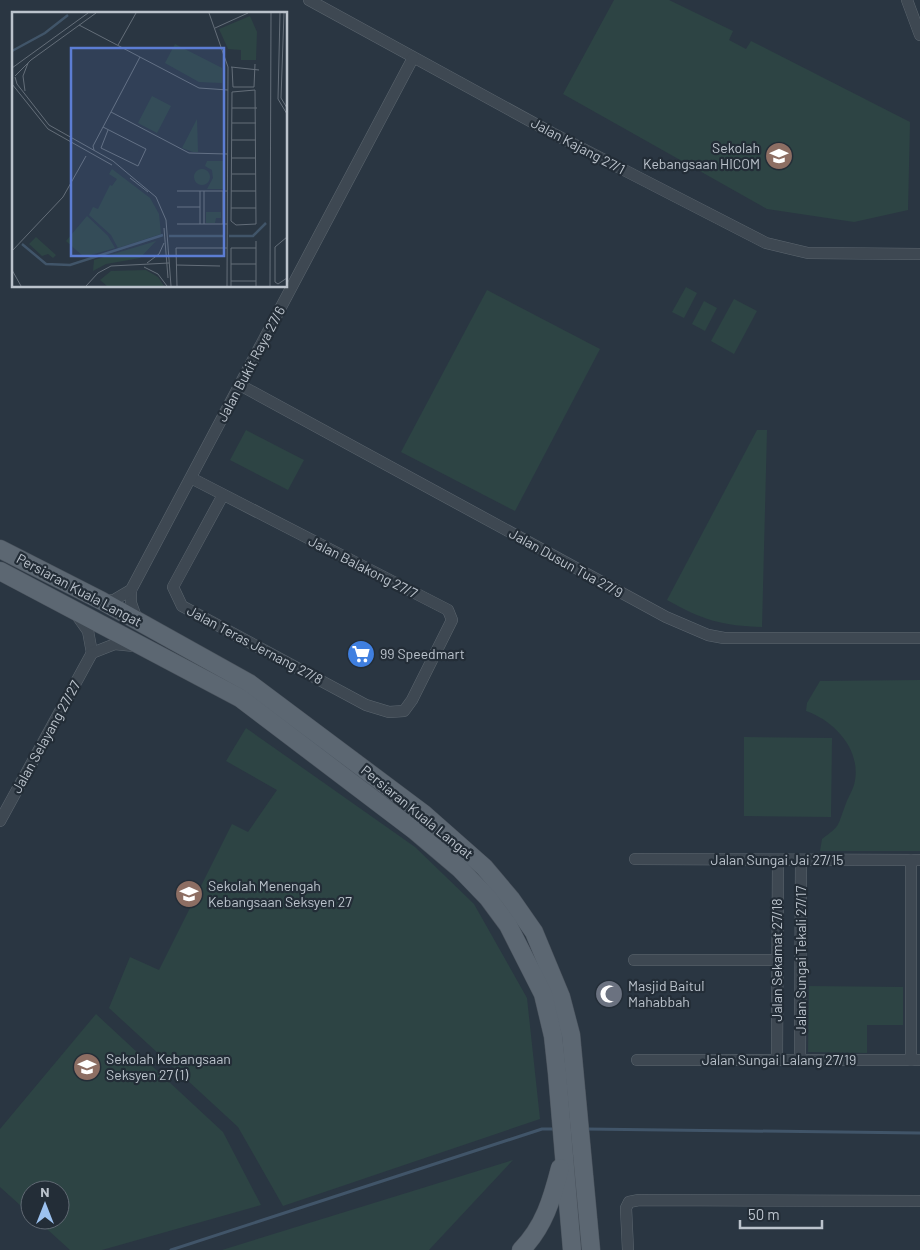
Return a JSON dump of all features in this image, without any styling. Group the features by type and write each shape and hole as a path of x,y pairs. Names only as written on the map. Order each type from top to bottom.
{"main road":[{"name":"Persiaran Kuala Langat","path":"0,549 137,620 424,814 484,867 511,899 534,932 561,997 571,1034 591,1250"},
{"name":"Persiaran Kuala Langat","path":"0,571 150,651 244,691 460,869 488,898 508,925 543,994 553,1036 572,1250"},
{"path":"521,1250 542,1223 552,1200 562,1147"}],"street":[{"name":"Jalan Kajang 27/1","path":"309,0 552,133 766,243 808,253 920,254"},
{"path":"907,0 920,35"},
{"name":"Jalan Bukit Raya 27/6","path":"131,590 413,58"},
{"name":"Jalan Dusun Tua 27/9","path":"240,385 658,613 708,635 724,638 920,638"},
{"name":"Jalan Balakong 27/7","path":"191,478 448,610 452,620 412,700"},
{"name":"Jalan Teras Jernang 27/8","path":"223,496 173,587 182,606 376,709 389,712 404,710 412,700"},
{"path":"102,601 114,600 131,590"},
{"path":"131,590 131,603 137,620"},
{"path":"72,609 88,631 92,653 115,644 150,651"},
{"name":"Jalan Selayang 27/27","path":"0,821 92,653"},
{"name":"Jalan Sungai Jai 27/15","path":"635,859 916,860"},
{"name":"Jalan Sekamat 27/18","path":"777,1060 778,860"},
{"name":"Jalan Sungai Tekali 27/17","path":"800,1060 801,860"},
{"path":"915,1060 916,860"},
{"path":"634,960 777,960"},
{"name":"Jalan Sungai Lalang 27/19","path":"637,1060 915,1060"},
{"path":"628,1250 625,1214 629,1202 647,1200 920,1201"}],"green space":[{"name":"Sekolah Kebangsaan HICOM","path":"614,0 669,0 733,31 729,40 746,49 751,41 910,122 908,210 854,222 767,209 563,94"},
{"path":"686,287 697,293 684,318 672,312"},
{"path":"487,290 600,349 515,511 401,452"},
{"path":"734,299 757,311 734,354 711,341"},
{"path":"704,301 717,308 705,331 692,324"},
{"path":"246,430 304,460 288,490 230,460"},
{"path":"757,430 767,430 762,627 713,621 691,613 667,600"},
{"path":"920,680 920,851 820,851 822,839 836,828 839,822 854,785 856,772 850,749 844,739 827,722 806,711 807,703 820,681"},
{"path":"246,728 415,847 474,904 527,998 540,1119 283,1206 238,1127 109,1008 130,957 159,970 232,824 248,832 277,790 226,761"},
{"path":"744,737 832,738 831,817 744,816"},
{"path":"809,986 903,987 903,1025 867,1025 867,1053 808,1052"},
{"name":"Sekolah Kebangsaan Seksyen 27 (1)","path":"96,1014 223,1132 261,1205 102,1250 70,1250 48,1230 70,1230 70,1180 20,1180 20,1205 0,1187 0,1129"},
{"path":"513,1160 429,1250 222,1250"}],"waterway":[{"path":"171,1250 542,1129 557,1129"},
{"path":"586,1129 920,1133"}],"place":[{"name":"Sekolah Kebangsaan HICOM","path":"779,156"},
{"name":"99 Speedmart","path":"361,654"},
{"name":"Sekolah Menengah Kebangsaan Seksyen 27","path":"189,894"},
{"name":"Masjid Baitul Mahabbah","path":"609,994"},
{"name":"Sekolah Kebangsaan Seksyen 27 (1)","path":"87,1067"}]}
